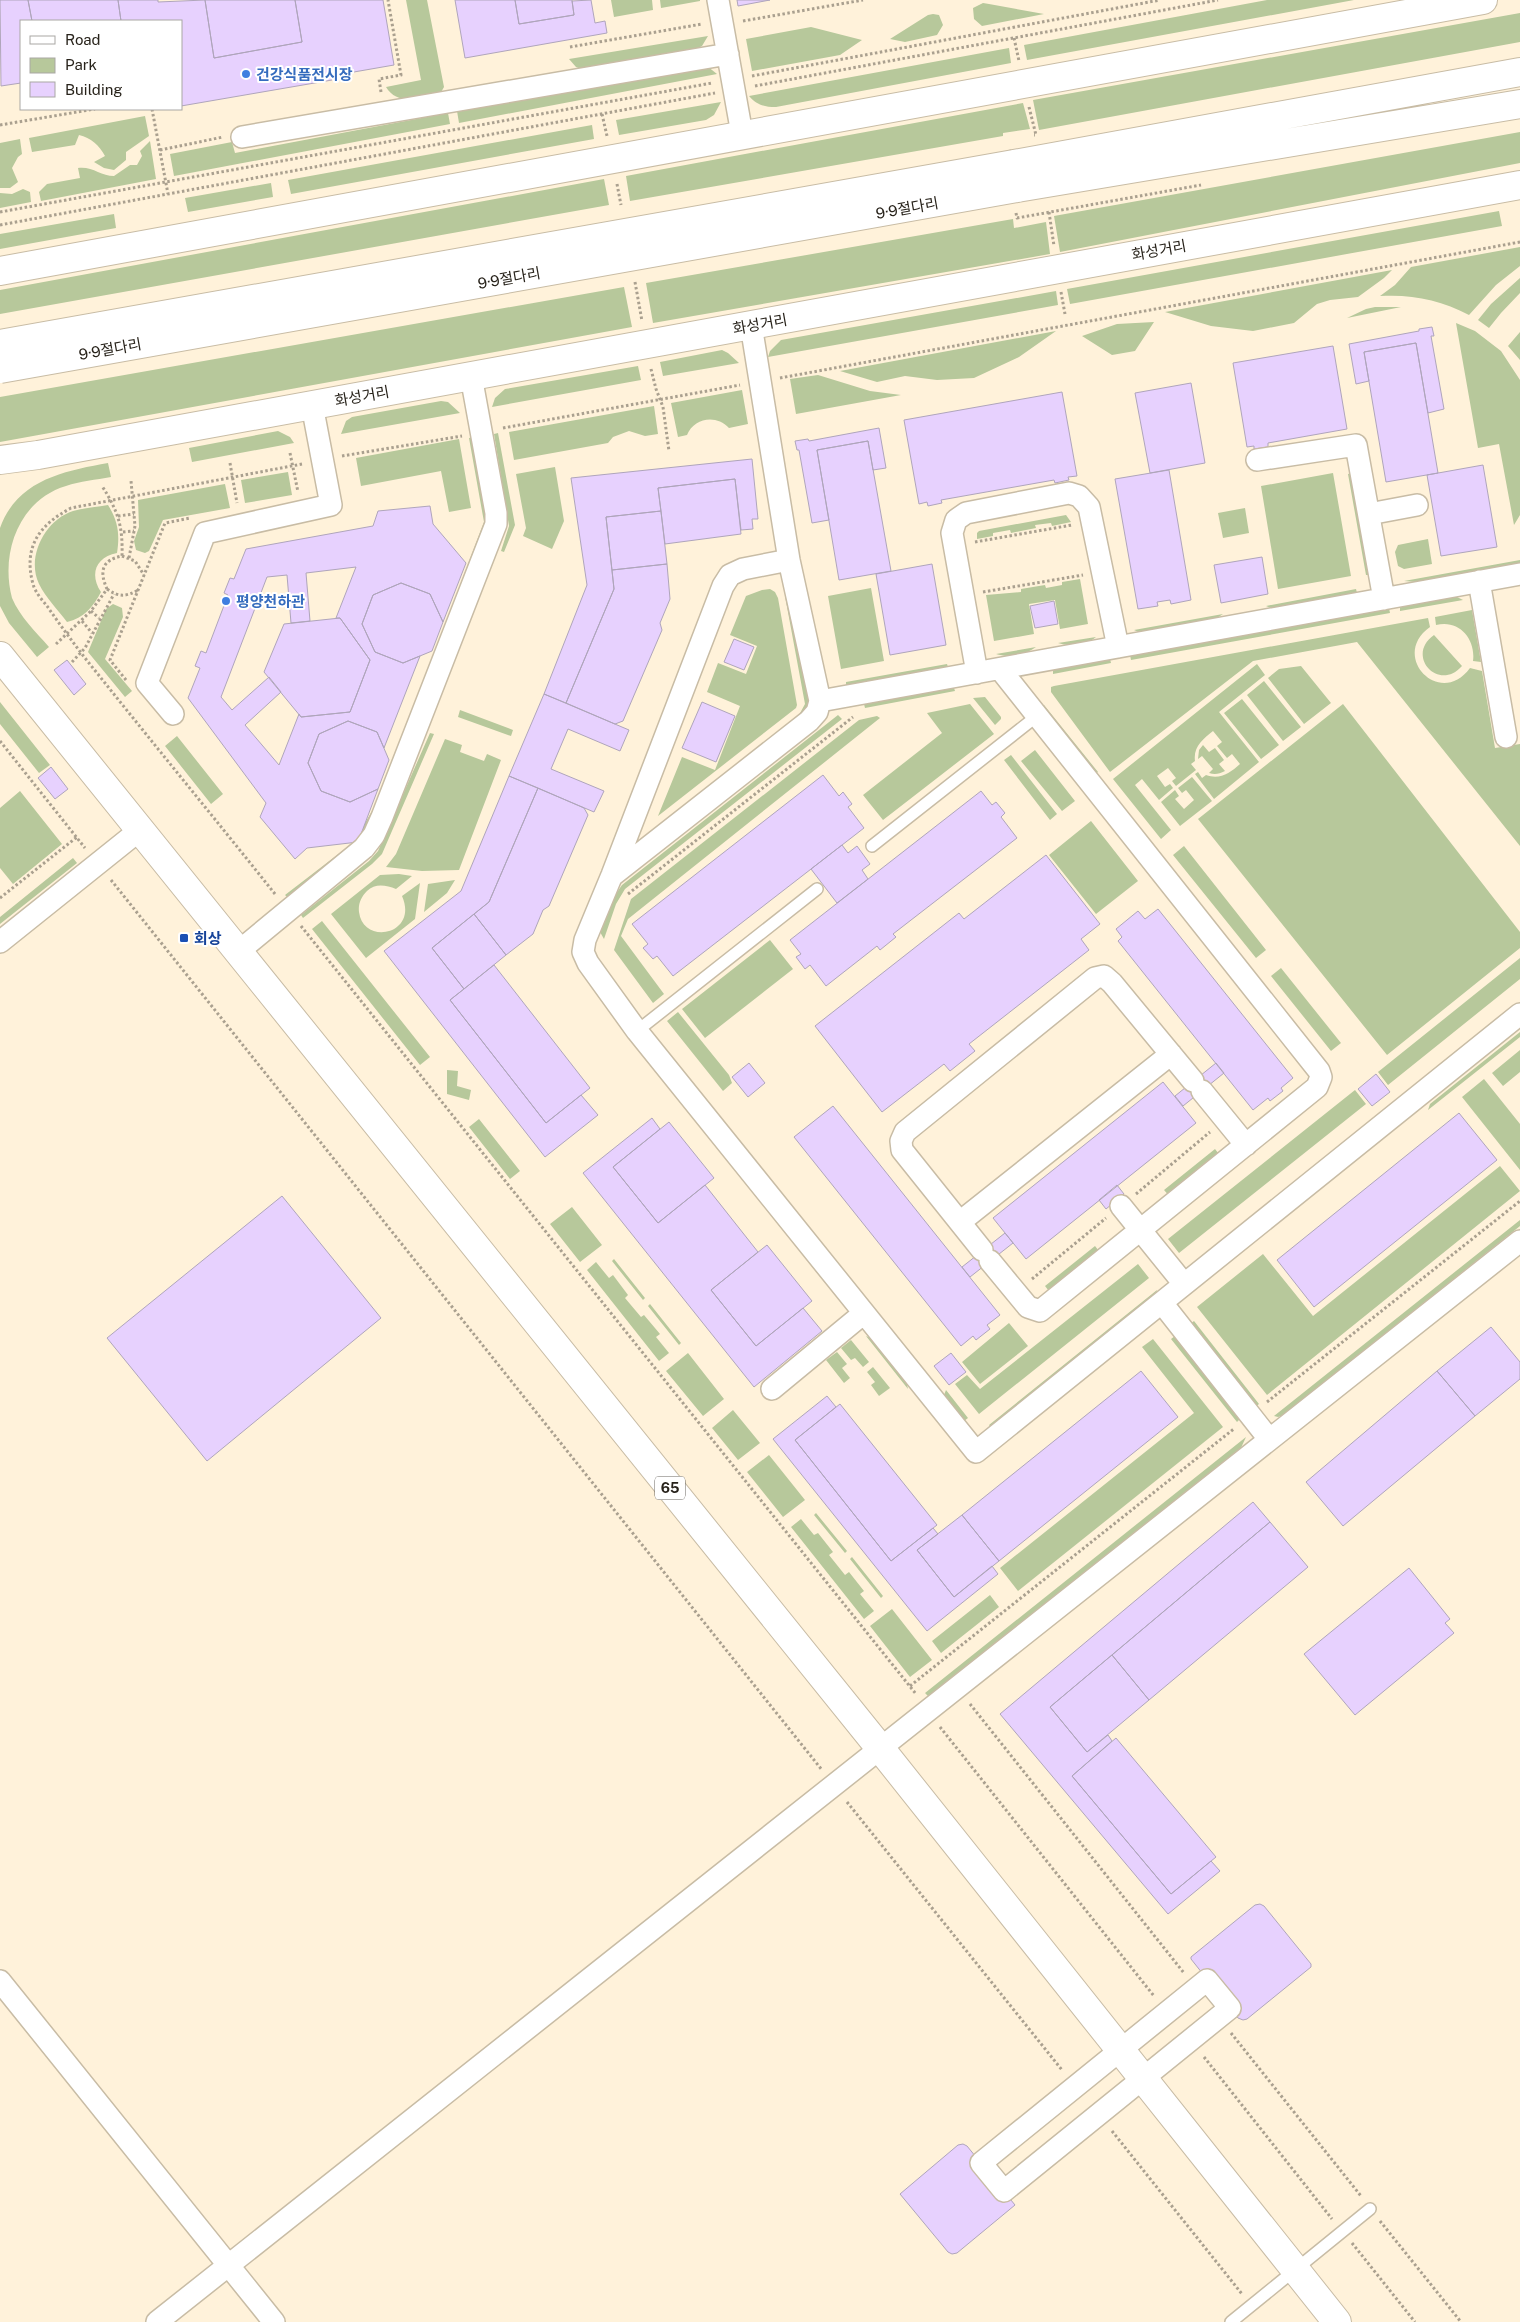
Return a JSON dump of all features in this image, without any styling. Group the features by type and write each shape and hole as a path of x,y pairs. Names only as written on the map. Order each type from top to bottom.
{"main road":[{"path":"0,271 1483,0"},
{"path":"1016,187 1520,72"},
{"path":"1016,187 1520,104"},
{"name":"화성거리","path":"0,460 1520,185"},
{"name":"9·9절다리","path":"0,344 1016,187"},
{"name":"9·9절다리","path":"0,370 1016,187"},
{"name":"65","path":"0,656 239,950 880,1748 1336,2322"}],"street":[{"path":"718,0 742,134"},
{"path":"242,137 728,54"},
{"path":"612,875 809,721 817,712 820,701 789,560 771,379 751,325"},
{"path":"239,950 364,848 374,835 382,817 494,533 496,513 471,376"},
{"path":"172,714 147,683 205,533 331,505 312,405"},
{"path":"1257,460 1356,444 1384,598"},
{"path":"976,673 952,533 956,520 966,513 1069,493 1080,496 1089,507 1118,647"},
{"path":"1369,514 1417,505"},
{"path":"789,560 743,570 730,575 723,586 612,875 585,940 584,952 588,963 637,1031 976,1452 1520,1014"},
{"path":"820,701 1520,574"},
{"path":"1479,581 1506,737"},
{"path":"1000,669 1319,1071 1321,1077 1317,1087 1040,1311 1028,1307 902,1150 901,1141 905,1132 1095,978 1104,976 1112,982 1246,1144"},
{"path":"0,942 141,829"},
{"path":"960,1222 1171,1054"},
{"path":"1121,1206 1184,1284"},
{"path":"157,2322 926,1710 1520,1241"},
{"path":"1162,1302 1269,1439"},
{"path":"772,1389 864,1313"},
{"path":"1208,1980 1230,2008 1004,2191 981,2163 1208,1980"},
{"path":"0,1981 274,2322"}],"lane":[{"path":"872,846 1037,716"},
{"path":"637,1031 817,889"},
{"path":"1231,2322 1370,2208"}],"path":[{"path":"385,113 379,79 401,75 388,0"},
{"path":"0,225 168,194 1160,0"},
{"path":"0,212 165,181 1218,0"},
{"path":"1028,101 1034,125"},
{"path":"0,125 89,110"},
{"path":"152,110 168,194"},
{"path":"160,150 229,136 242,137"},
{"path":"1016,187 1017,218 1049,212 1055,253"},
{"path":"926,1710 910,1686 67,635 33,587 30,569 31,554 36,536 44,526 70,508 110,499 1520,242"},
{"path":"771,379 780,372"},
{"path":"771,379 783,387"},
{"path":"230,464 238,509"},
{"path":"129,558 134,531 131,481"},
{"path":"102,486 118,516 122,532 122,556"},
{"path":"118,516 134,514"},
{"path":"971,537 972,543 1075,525 1073,519"},
{"path":"122,532 134,531"},
{"path":"138,590 130,595 114,594 107,589 101,574 104,567 114,558 122,556 136,561 144,575"},
{"path":"1083,566 1086,583"},
{"path":"979,584 980,593 1085,574"},
{"path":"56,644 82,621 107,589"},
{"path":"72,662 92,633 114,594"},
{"path":"91,611 99,618"},
{"path":"82,621 92,633"},
{"path":"625,899 628,894 845,723 861,714"},
{"path":"0,741 1064,2072"},
{"path":"0,898 76,837"},
{"path":"910,1686 1520,1201"},
{"path":"1108,2127 1251,2306"}],"green space":[{"path":"406,0 427,0 444,87 440,94 403,99 391,93 386,87 421,80"},
{"path":"611,0 652,0 653,10 614,17"},
{"path":"660,0 700,0 700,1 661,8"},
{"path":"1267,0 1354,0 1027,60 1024,45"},
{"path":"983,3 1044,14 982,26 974,19 973,8"},
{"path":"1520,13 1520,42 1039,130 1033,100"},
{"path":"928,15 939,15 943,25 937,35 905,42 890,39"},
{"path":"811,27 862,40 840,55 752,71 746,39"},
{"path":"708,36 702,46 696,49 581,69 576,67 569,59"},
{"path":"1009,48 1011,63 776,107 761,105 749,96"},
{"path":"707,66 717,74 459,123 457,111"},
{"path":"721,102 714,115 706,120 619,135 616,120"},
{"path":"1023,103 1030,129 1003,133 1003,136 630,201 626,176"},
{"path":"448,113 450,124 174,176 170,154 232,142 235,153"},
{"path":"145,116 149,136 126,152 126,160 114,170 104,168 94,162 105,156 94,142 79,135 75,145 32,152 29,138"},
{"path":"592,125 594,139 291,194 288,180"},
{"path":"1520,132 1520,163 1060,252 1054,216"},
{"path":"20,139 22,154 18,157 12,168 18,182 10,188 0,188 0,143"},
{"path":"150,141 156,179 41,201 39,192 47,184 80,178 78,168 88,168 114,176 130,165 137,165 142,156 140,151"},
{"path":"604,179 609,205 0,314 0,290"},
{"path":"271,183 273,197 188,212 185,198"},
{"path":"23,189 30,192 31,202 0,208 0,193 12,194"},
{"path":"1499,211 1502,226 1070,304 1067,289"},
{"path":"114,214 116,228 0,249 0,234"},
{"path":"1013,219 1014,228 1046,222 1050,254 653,323 646,283"},
{"path":"1520,247 1520,266 1496,285 1469,315 1448,305 1426,299 1380,296 1395,285 1411,267"},
{"path":"1392,270 1358,297 1330,300 1317,304 1294,323 1253,331 1211,326 1165,312"},
{"path":"1520,278 1520,293 1489,328 1478,320 1491,304"},
{"path":"624,287 632,327 0,442 0,397"},
{"path":"1056,291 1058,305 768,357 770,351 781,340"},
{"path":"1401,307 1347,318 1366,309"},
{"path":"1154,322 1135,351 1112,355 1082,336 1117,324"},
{"path":"1456,323 1475,331 1501,351 1520,380 1520,515 1514,525 1499,444 1478,448"},
{"path":"1056,331 1019,357 974,378 937,380 905,376 877,382 840,371"},
{"path":"1520,332 1520,360 1508,346"},
{"path":"722,350 739,363 663,376 660,362"},
{"path":"638,366 641,380 492,407 495,398 505,389"},
{"path":"818,375 870,391 901,395 796,414 790,379"},
{"path":"742,390 748,424 729,428 718,421 706,420 695,425 687,435 678,437 671,403"},
{"path":"441,401 448,402 460,413 341,434 346,421 352,417"},
{"path":"654,406 658,434 645,436 629,431 613,437 608,443 514,460 509,432"},
{"path":"278,431 290,437 294,443 192,462 189,448"},
{"path":"498,433 515,525 504,552 501,551 509,526 494,434"},
{"path":"473,437 487,518 464,586 460,585 484,522 469,438"},
{"path":"459,439 471,508 449,512 441,471 361,486 356,458"},
{"path":"108,463 111,477 71,484 50,493 36,503 25,516 11,546 9,581 12,598 19,612 49,647 37,657 9,623 0,606 0,528 8,512 30,488 59,474"},
{"path":"555,467 564,521 552,549 523,536 526,528 516,474"},
{"path":"288,472 292,495 245,503 241,480"},
{"path":"1333,473 1351,576 1278,589 1261,486"},
{"path":"1351,473 1369,575 1366,575 1348,474"},
{"path":"225,484 230,508 163,520 149,551 145,553 136,550 134,541 139,527 138,500"},
{"path":"108,505 117,528 117,553 104,558 97,567 95,579 101,592 95,602 83,615 67,622 39,584 35,562 37,551 47,531 54,522 63,516 77,510"},
{"path":"1245,508 1249,533 1223,538 1218,513"},
{"path":"1066,515 1071,522 1052,526 1051,523 1035,525 1036,528 1011,533 1010,530 993,533 993,536 977,539 979,531"},
{"path":"1428,539 1432,564 1404,569 1398,566 1395,552 1398,545"},
{"path":"1520,560 1520,564 1416,582 1404,581"},
{"path":"1080,579 1088,624 1060,629 1055,600 1029,604 1034,634 994,641 986,595 1021,592 1021,589 1045,585 1046,588 1062,585 1062,582"},
{"path":"871,588 884,661 841,669 828,596"},
{"path":"770,589 775,592 778,598 796,708 658,816 682,757 715,770 740,706 707,692 718,663 746,674 757,646 730,635 746,596"},
{"path":"1356,589 1357,593 1273,609 1266,606"},
{"path":"788,595 809,704 808,708 799,715 805,704 785,596"},
{"path":"1455,596 1463,600 1400,611 1400,607"},
{"path":"113,604 122,608 123,617 105,659 132,691 125,697 88,652 106,609"},
{"path":"1389,608 1390,613 1131,660 1130,655"},
{"path":"1472,610 1481,662 1473,661 1472,645 1464,632 1452,625 1436,625 1435,617"},
{"path":"1223,614 1214,620 1141,633 1134,630"},
{"path":"1428,618 1430,627 1419,639 1415,651 1417,664 1423,674 1433,681 1445,683 1458,679 1470,668 1482,671 1495,748 1520,744 1520,846 1357,642 1253,661 1110,772 1051,692 1051,687 1054,686"},
{"path":"1434,635 1462,666 1453,673 1443,675 1435,673 1428,668 1424,661 1423,652 1426,643"},
{"path":"1096,637 1088,642 1078,644 1067,645 1058,643"},
{"path":"1036,647 1017,655 1006,656 996,654"},
{"path":"1110,659 1111,663 1053,674 1053,669"},
{"path":"947,664 948,667 846,685 846,682"},
{"path":"1257,664 1265,675 1219,712 1259,762 1214,799 1195,774 1198,772 1202,778 1206,775 1216,777 1229,773 1240,764 1232,754 1227,758 1217,746 1222,742 1213,731 1197,747 1195,761 1191,764 1196,770 1176,786 1172,781 1176,778 1168,768 1157,776 1165,787 1170,784 1173,788 1159,800 1142,779 1135,785 1171,830 1161,839 1113,779"},
{"path":"1301,666 1331,703 1304,724 1268,678 1279,669"},
{"path":"1264,681 1301,727 1283,741 1247,695"},
{"path":"954,688 955,691 865,708 864,704"},
{"path":"985,697 1001,717 995,725 973,698"},
{"path":"1242,699 1279,745 1261,759 1224,713"},
{"path":"0,702 50,765 39,773 0,724"},
{"path":"970,704 994,734 883,820 863,795 942,733 927,713"},
{"path":"1343,704 1520,932 1520,948 1387,1055 1198,819"},
{"path":"1044,705 1098,772 1094,775 1040,708"},
{"path":"460,710 513,730 511,736 458,717"},
{"path":"838,715 842,719 625,889 616,904 604,939 600,932 611,901 622,885"},
{"path":"877,716 880,718 628,919 621,936 664,994 653,1003 614,950 631,899 859,720"},
{"path":"430,733 434,734 382,854 303,918 301,915 369,861 378,851"},
{"path":"177,736 223,794 211,804 165,746"},
{"path":"445,739 462,745 460,752 484,761 487,754 501,760 459,870 422,871 386,867 396,854"},
{"path":"1203,745 1209,752 1215,748 1224,760 1219,764 1225,771 1217,774 1209,773 1213,769 1202,756 1198,759 1199,750"},
{"path":"1035,750 1075,801 1062,811 1021,761"},
{"path":"1011,755 1057,814 1050,820 1004,760"},
{"path":"1192,777 1212,801 1180,826 1161,802 1175,790 1179,796 1175,799 1184,809 1194,800 1186,790 1182,793 1178,788"},
{"path":"20,791 62,844 13,884 0,868 0,808"},
{"path":"372,811 374,813 359,841 288,898 285,895 354,842"},
{"path":"1091,821 1138,881 1096,914 1049,855"},
{"path":"1184,846 1266,950 1256,958 1173,855"},
{"path":"73,858 77,863 0,924 0,917"},
{"path":"399,874 412,876 396,889 385,886 370,888 363,896 359,912 363,923 370,929 379,932 397,927 403,920 405,909 402,896 420,883 415,919 366,958 331,914 380,875"},
{"path":"455,880 447,893 424,912 428,884"},
{"path":"322,921 430,1057 420,1065 312,929"},
{"path":"770,940 793,969 705,1038 682,1009"},
{"path":"1520,958 1520,979 1388,1085 1378,1072"},
{"path":"1281,968 1341,1043 1331,1051 1271,976"},
{"path":"678,1012 729,1075 732,1083 723,1091 667,1021"},
{"path":"1520,1032 1520,1037 1428,1110 1430,1104"},
{"path":"1520,1050 1520,1072 1503,1086 1492,1073"},
{"path":"447,1070 458,1071 457,1086 471,1090 469,1100 447,1094"},
{"path":"1484,1079 1520,1124 1520,1170 1462,1097"},
{"path":"1355,1090 1366,1104 1179,1253 1168,1239"},
{"path":"479,1119 520,1171 510,1179 469,1127"},
{"path":"1215,1149 1222,1158 1172,1199 1164,1190"},
{"path":"1500,1166 1520,1191 1267,1395 1197,1307 1263,1254 1313,1316"},
{"path":"572,1207 602,1245 580,1262 550,1224"},
{"path":"1520,1220 1520,1226 1284,1415 1274,1416"},
{"path":"1095,1246 1102,1255 1052,1295 1045,1286"},
{"path":"614,1259 645,1298 643,1300 612,1261"},
{"path":"596,1262 609,1278 613,1275 628,1295 625,1298 641,1317 644,1315 660,1334 656,1337 669,1353 659,1361 587,1270"},
{"path":"1138,1264 1149,1278 979,1414 955,1384 967,1375 980,1389"},
{"path":"1157,1290 1156,1294 991,1428 989,1425"},
{"path":"650,1304 681,1343 679,1345 648,1306"},
{"path":"1194,1321 1259,1404 1255,1407 1190,1324"},
{"path":"1009,1323 1028,1346 980,1384 962,1362"},
{"path":"866,1336 873,1339 906,1380 908,1389"},
{"path":"1175,1336 1241,1418 1237,1422 1171,1339"},
{"path":"1153,1339 1223,1427 1018,1591 1000,1568 1194,1413 1142,1347"},
{"path":"851,1340 869,1362 863,1367 855,1358 851,1360 841,1348"},
{"path":"837,1352 847,1364 842,1368 850,1378 844,1383 826,1360"},
{"path":"688,1353 724,1399 703,1416 666,1371"},
{"path":"873,1367 890,1388 879,1396 871,1385 875,1382 867,1372"},
{"path":"946,1390 968,1418 964,1421 944,1395"},
{"path":"733,1410 760,1443 738,1460 712,1428"},
{"path":"1246,1437 1240,1450 930,1698 925,1693"},
{"path":"769,1455 805,1500 783,1517 747,1472"},
{"path":"816,1513 847,1551 845,1553 814,1515"},
{"path":"801,1519 814,1535 818,1533 833,1552 829,1555 845,1575 849,1572 864,1591 860,1594 874,1611 864,1619 791,1527"},
{"path":"852,1557 883,1596 881,1598 850,1559"},
{"path":"990,1595 999,1607 941,1653 932,1641"},
{"path":"892,1609 932,1660 910,1677 870,1626"}],"building":[{"path":"0,0 28,0 32,20 20,20 20,83 1,86"},
{"path":"28,0 118,0 121,20 32,20"},
{"path":"118,0 158,0 158,2 205,0 214,58 302,42 295,0 383,0 394,65 331,76 332,80 182,106 182,20 121,20"},
{"path":"205,0 295,0 302,42 214,58"},
{"path":"455,0 515,0 519,24 574,15 572,1 591,0 595,23 605,21 607,33 465,58"},
{"path":"515,0 572,0 574,15 519,24"},
{"path":"737,0 770,0 738,6"},
{"path":"1432,327 1434,336 1431,336 1444,409 1428,413 1416,343 1364,352 1369,381 1356,384 1349,344"},
{"path":"1416,343 1438,473 1386,482 1364,352"},
{"path":"1333,346 1347,429 1268,443 1268,447 1254,449 1254,446 1247,447 1233,363"},
{"path":"1191,383 1205,463 1150,473 1135,393"},
{"path":"1062,392 1077,476 1068,477 1069,480 1055,483 1054,480 941,500 942,503 928,506 927,502 919,504 904,420"},
{"path":"879,428 886,468 873,470 868,441 817,450 829,520 812,523 799,450 797,450 795,441 808,439 809,441"},
{"path":"868,441 891,571 839,580 817,450"},
{"path":"752,459 758,519 752,519 753,529 741,530 735,479 658,488 661,511 606,517 614,589 566,703 544,694 587,585 571,478"},
{"path":"1483,465 1497,547 1441,556 1427,475"},
{"path":"1169,470 1191,600 1171,604 1170,600 1157,602 1158,606 1138,609 1115,479"},
{"path":"735,479 741,534 665,544 658,488"},
{"path":"430,506 433,524 466,563 443,622 430,594 401,583 373,595 362,624 375,652 403,663 420,656 384,748 377,732 348,721 319,734 308,763 321,791 350,802 378,789 358,842 307,848 295,859 260,817 266,803 188,698 200,668 195,666 201,651 206,653 228,595 224,593 230,578 234,579 246,549 373,526 378,511","holes":["356,567 336,618 340,618 370,660 350,712 301,717 299,714 279,765 245,725 281,692 269,677 232,710 221,697 267,577 287,575 291,623 310,621 306,573"]},
{"path":"661,511 667,564 612,570 606,517"},
{"path":"1262,557 1268,594 1221,603 1214,565"},
{"path":"667,564 670,599 660,623 662,630 623,721 615,724 566,703 614,589 612,570"},
{"path":"932,564 946,645 890,655 876,574"},
{"path":"401,583 430,594 443,622 432,651 403,663 375,652 362,624 373,595"},
{"path":"1054,601 1058,624 1035,628 1030,606"},
{"path":"340,618 370,660 350,712 301,717 264,672 284,624"},
{"path":"734,639 754,647 744,670 724,662"},
{"path":"67,660 86,684 74,695 54,670"},
{"path":"544,694 629,730 620,751 568,729 551,769 604,791 594,812 509,776"},
{"path":"702,702 735,716 716,762 682,748"},
{"path":"348,721 377,732 389,760 378,789 350,802 321,791 308,763 319,734"},
{"path":"51,767 68,789 55,799 38,778"},
{"path":"823,775 839,796 843,792 852,804 848,807 864,828 673,976 657,956 653,959 643,948 648,944 632,924"},
{"path":"509,776 538,788 489,902 432,948 464,989 450,1000 546,1123 581,1095 598,1115 545,1157 384,951 461,891"},
{"path":"538,788 584,808 588,815 549,906 543,910 533,934 506,955 474,914 489,902"},
{"path":"981,791 992,805 996,802 1005,813 1001,817 1017,838 893,934 896,937 880,950 877,946 826,986 810,965 805,969 796,957 801,954 790,940"},
{"path":"842,845 848,853 857,846 870,864 862,870 868,879 837,903 811,869"},
{"path":"1046,855 1100,924 1081,939 1089,950 969,1044 975,1051 950,1071 944,1064 882,1112 815,1026 959,913 964,919"},
{"path":"1158,909 1293,1078 1281,1088 1283,1091 1270,1101 1268,1098 1253,1110 1118,941 1122,937 1116,929 1138,911 1145,919"},
{"path":"474,914 506,955 464,989 432,948"},
{"path":"494,965 590,1088 546,1123 450,1000"},
{"path":"749,1063 765,1083 748,1097 732,1077"},
{"path":"1216,1063 1224,1073 1183,1106 1175,1096"},
{"path":"1376,1074 1390,1092 1372,1106 1358,1089"},
{"path":"1163,1082 1196,1123 1026,1259 993,1218"},
{"path":"833,1106 1000,1315 987,1325 990,1329 976,1340 973,1336 961,1346 794,1137"},
{"path":"1459,1113 1497,1160 1314,1307 1277,1260"},
{"path":"652,1118 660,1129 613,1167 658,1223 705,1185 758,1252 711,1290 756,1346 803,1308 822,1331 754,1387 583,1173"},
{"path":"669,1122 714,1178 658,1223 613,1167"},
{"path":"1117,1185 1124,1194 1106,1209 1099,1200"},
{"path":"282,1196 381,1318 207,1461 107,1338"},
{"path":"1005,1233 1013,1243 970,1277 962,1267"},
{"path":"767,1245 812,1301 756,1346 711,1290"},
{"path":"1491,1327 1520,1362 1520,1379 1475,1416 1437,1371"},
{"path":"951,1353 966,1372 949,1385 934,1366"},
{"path":"1141,1371 1178,1417 999,1561 962,1515"},
{"path":"1437,1371 1475,1416 1343,1526 1306,1482"},
{"path":"827,1396 836,1407 795,1440 891,1561 933,1528 938,1534 917,1550 954,1597 992,1566 998,1574 927,1631 773,1439"},
{"path":"840,1404 937,1525 891,1561 795,1440"},
{"path":"1253,1502 1270,1522 1050,1707 1087,1752 1108,1735 1112,1741 1072,1776 1171,1894 1211,1861 1220,1871 1168,1914 1000,1714"},
{"path":"962,1515 999,1561 954,1597 917,1550"},
{"path":"1270,1522 1308,1567 1149,1700 1112,1655"},
{"path":"1409,1568 1450,1619 1445,1623 1454,1633 1355,1715 1304,1654"},
{"path":"1112,1655 1149,1700 1087,1752 1050,1707"},
{"path":"1116,1738 1216,1857 1171,1894 1072,1776"},
{"path":"1260,1904 1264,1906 1311,1964 1311,1967 1247,2019 1243,2020 1238,2018 1191,1957 1255,1905"},
{"path":"963,2144 967,2146 1015,2205 957,2253 952,2254 948,2252 900,2194 958,2145"}],"place":[{"name":"건강식품전시장","path":"246,74"},
{"name":"평양천하관","path":"226,601"},
{"name":"회상","path":"184,938"}]}
